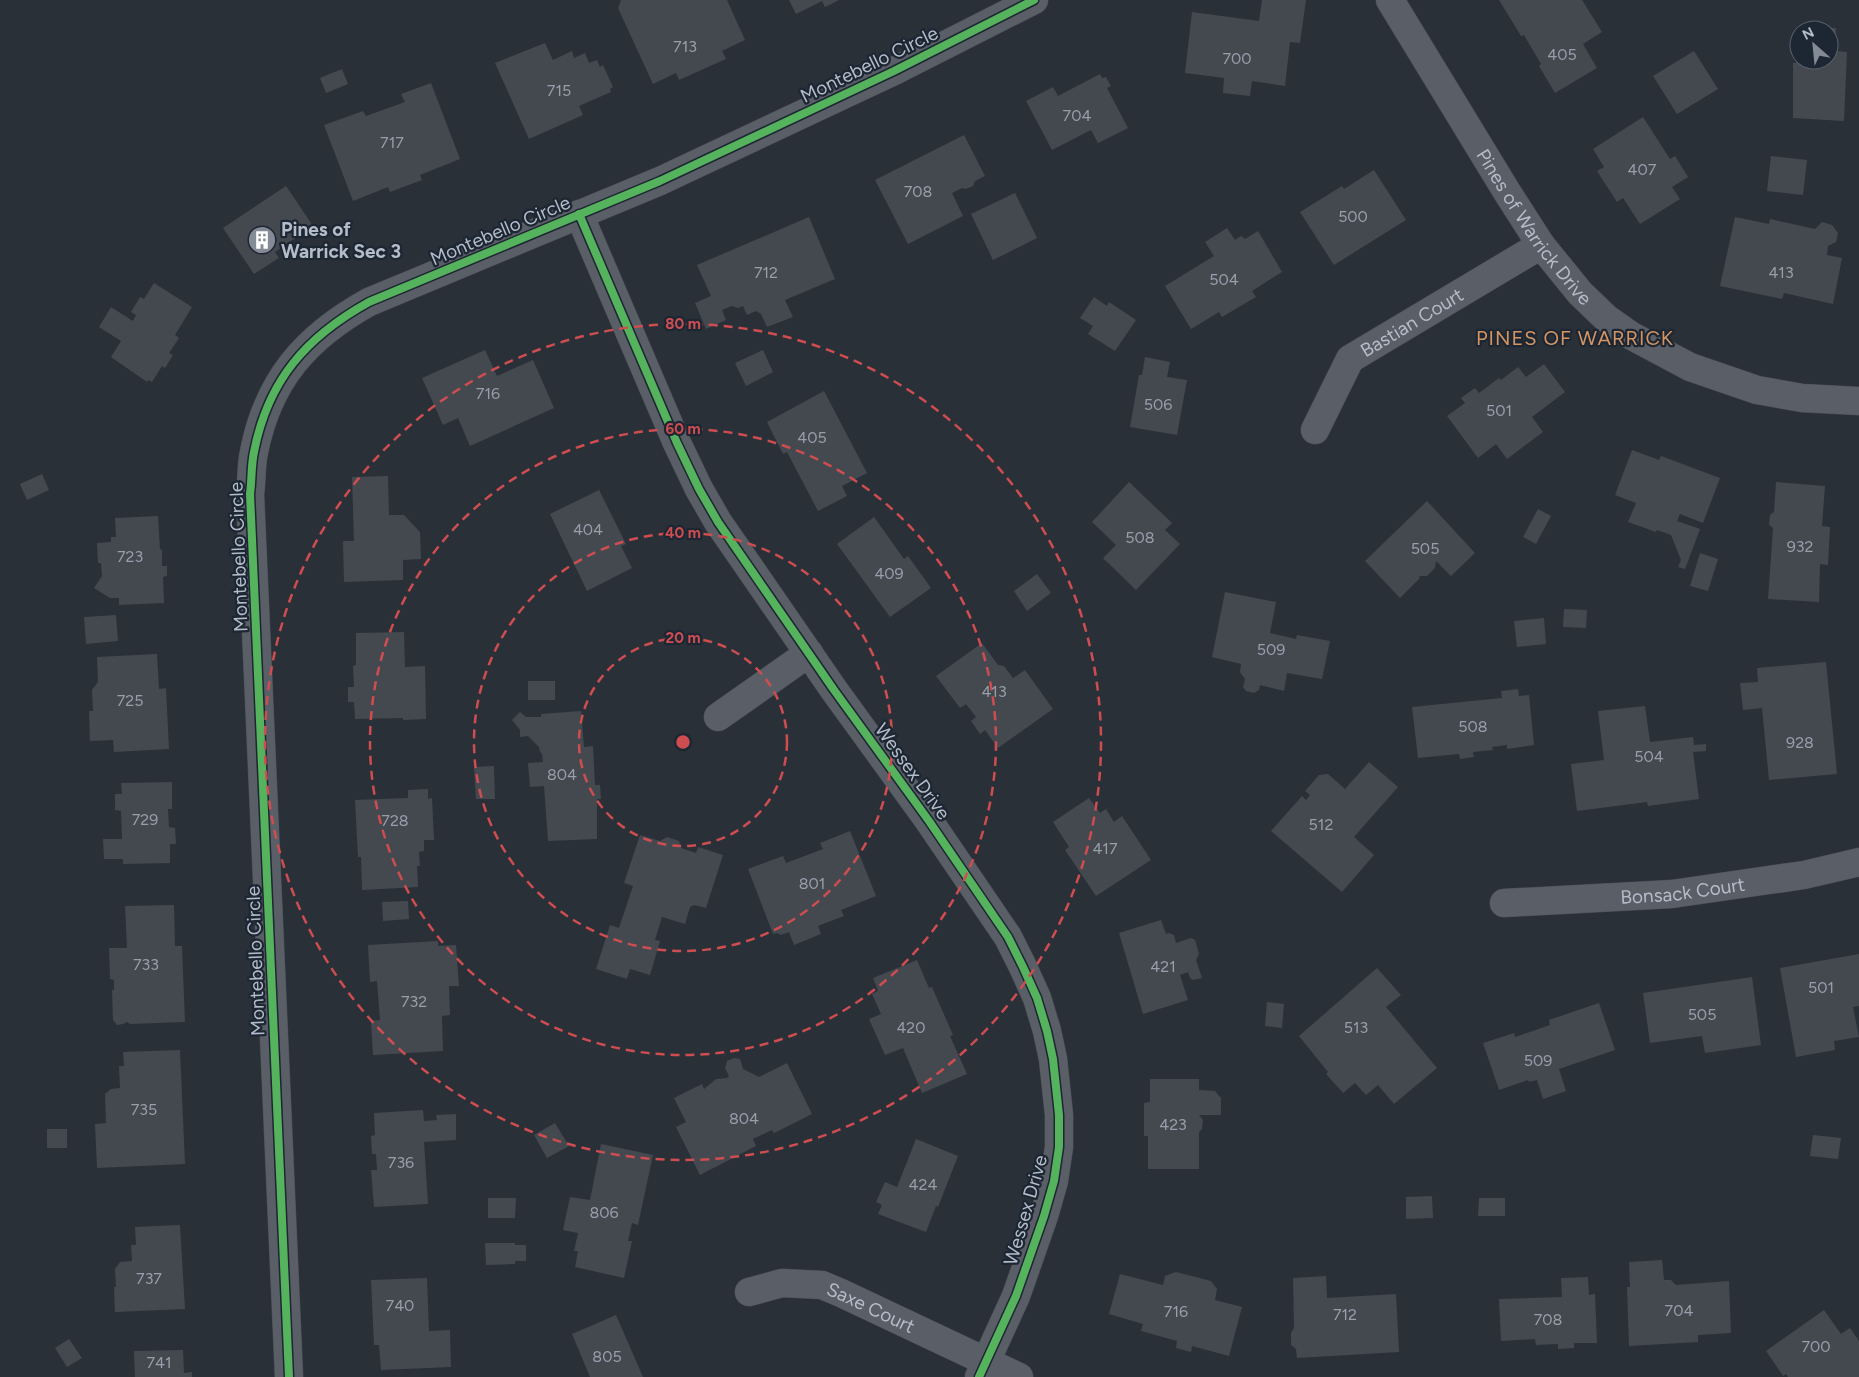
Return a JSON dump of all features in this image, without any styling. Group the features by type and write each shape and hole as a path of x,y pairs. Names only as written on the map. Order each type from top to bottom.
{"street":[{"name":"Montebello Circle","path":"289,1377 251,504 254,452 266,408 289,367 318,336 351,312 369,302 660,181 894,71 1034,0"},
{"name":"Pines of Warrick Drive","path":"1390,0 1541,245 1580,293 1606,318 1630,335 1690,367 1757,390 1802,398 1859,401"},
{"name":"Wessex Drive","path":"579,214 677,444 718,522 834,690 929,821 1008,937 1037,998 1053,1059 1060,1115 1059,1147 1054,1181 1044,1216 1016,1296 983,1369"},
{"name":"Bastian Court","path":"1315,430 1350,359 1541,245"},
{"path":"718,717 809,653"},
{"name":"Bonsack Court","path":"1504,903 1672,894 1804,874 1859,862"},
{"name":"Saxe Court","path":"749,1292 782,1283 822,1285 983,1369 1019,1377"}],"building":[{"path":"621,0 727,0 745,40 722,51 726,59 679,80 676,73 653,84 618,8"},
{"path":"789,0 839,0 825,7 822,1 796,14"},
{"path":"1262,0 1306,0 1300,43 1290,42 1285,86 1252,81 1250,96 1223,93 1224,78 1185,73 1192,12 1259,21"},
{"path":"1499,0 1582,0 1602,32 1583,44 1597,68 1555,93 1524,35 1521,36"},
{"path":"545,43 553,60 572,51 574,58 585,53 589,63 597,60 600,67 603,65 613,87 610,89 611,92 579,106 583,115 529,139 495,63"},
{"path":"1694,51 1718,89 1677,114 1653,76"},
{"path":"1839,51 1847,52 1844,121 1793,118 1793,70 1839,70"},
{"path":"342,69 348,84 326,93 320,78"},
{"path":"1100,74 1102,78 1106,77 1111,86 1107,88 1128,128 1098,143 1091,130 1052,150 1026,101 1053,87 1058,96"},
{"path":"431,83 460,159 420,175 422,180 390,192 388,187 353,201 324,125 363,111 366,116 405,102 401,94"},
{"path":"1643,117 1670,159 1675,156 1688,177 1672,187 1680,199 1640,224 1623,198 1617,202 1597,171 1604,167 1593,149"},
{"path":"964,135 985,176 975,181 973,186 966,189 962,188 952,193 963,216 908,244 875,180"},
{"path":"1771,156 1807,160 1803,195 1767,191"},
{"path":"1374,170 1406,220 1334,265 1300,212 1342,186 1344,189"},
{"name":"Pines of Warrick Sec 3","path":"286,186 313,226 275,252 279,258 254,274 223,228"},
{"path":"1015,193 1037,238 993,260 971,214"},
{"path":"809,217 835,279 785,300 793,317 767,327 761,314 756,311 747,315 743,306 738,308 732,306 722,310 726,320 706,329 695,303 711,296 697,265"},
{"path":"1735,217 1769,224 1770,219 1815,229 1822,222 1832,225 1838,233 1836,242 1828,246 1827,255 1842,258 1833,304 1784,293 1782,299 1720,286"},
{"path":"1227,228 1235,240 1241,236 1245,239 1258,231 1282,272 1252,291 1256,297 1222,317 1219,312 1191,329 1165,286 1214,256 1205,242"},
{"path":"154,283 192,307 175,335 179,338 169,353 173,355 165,368 162,366 152,382 148,380 147,382 111,357 121,341 99,327 111,307 133,321 136,315 131,312 140,297 144,299"},
{"path":"1094,297 1107,306 1109,302 1136,320 1115,351 1088,334 1093,326 1080,318"},
{"path":"485,350 497,376 533,360 554,408 470,446 458,418 443,425 422,378"},
{"path":"763,350 773,372 746,386 735,363"},
{"path":"1145,357 1170,362 1167,377 1187,380 1177,435 1130,427 1139,375 1142,375"},
{"path":"1544,364 1565,392 1532,417 1543,432 1507,459 1496,444 1478,458 1447,416 1465,403 1461,398 1475,388 1479,393 1518,367 1526,377"},
{"path":"824,391 867,473 842,486 847,496 818,511 787,452 783,454 767,422"},
{"path":"1632,450 1659,460 1661,456 1720,478 1703,523 1680,514 1677,521 1700,529 1685,569 1678,567 1681,560 1671,535 1628,522 1636,503 1615,495"},
{"path":"42,474 49,490 27,500 20,484"},
{"path":"388,476 389,515 404,515 420,532 421,559 403,560 403,580 344,582 343,541 354,541 352,477"},
{"path":"1129,482 1172,523 1165,530 1180,544 1136,590 1103,558 1116,545 1092,522"},
{"path":"1776,482 1825,486 1822,526 1830,527 1828,565 1820,564 1819,602 1768,599 1773,528 1769,525 1770,515 1774,512"},
{"path":"599,490 626,544 621,546 632,568 587,591 550,514"},
{"path":"1427,501 1475,553 1451,576 1436,561 1435,568 1427,576 1419,576 1420,578 1400,598 1365,561"},
{"path":"1538,509 1551,516 1536,544 1523,537"},
{"path":"158,516 162,566 167,566 167,576 163,577 164,603 119,605 119,598 110,598 94,588 102,576 101,563 98,563 97,543 111,542 111,537 116,537 115,518"},
{"path":"874,517 904,559 908,556 931,588 890,617 837,544"},
{"path":"1700,553 1718,559 1708,591 1690,586"},
{"path":"1037,574 1051,593 1027,611 1014,591"},
{"path":"1225,592 1276,602 1270,633 1296,639 1297,635 1330,641 1322,679 1287,673 1284,691 1260,685 1259,690 1254,693 1246,691 1243,687 1245,679 1240,672 1241,664 1212,657"},
{"path":"1564,609 1587,610 1586,628 1563,627"},
{"path":"116,615 118,641 86,644 84,617"},
{"path":"1544,618 1546,644 1517,647 1514,621"},
{"path":"404,632 405,667 425,666 426,719 355,719 354,702 348,702 348,687 354,687 353,666 356,665 356,633"},
{"path":"982,643 998,665 1004,666 1013,678 1025,670 1053,709 998,748 985,730 980,734 971,721 976,717 966,704 960,708 936,676"},
{"path":"157,654 159,689 166,688 169,749 114,752 113,740 90,741 89,711 93,711 92,690 98,682 97,657"},
{"path":"1826,662 1837,774 1769,780 1762,708 1743,710 1740,683 1758,682 1757,668"},
{"path":"528,681 555,681 555,700 528,700"},
{"path":"1518,689 1519,696 1529,695 1534,745 1507,749 1507,745 1492,747 1493,750 1473,752 1474,757 1460,759 1459,754 1418,758 1412,707 1502,698 1501,691"},
{"path":"1645,706 1650,742 1693,737 1694,745 1706,744 1706,751 1693,752 1699,799 1648,806 1647,802 1577,811 1571,764 1604,760 1598,711"},
{"path":"581,711 584,747 593,746 595,785 600,785 601,799 597,799 597,839 548,841 544,786 530,787 528,763 543,762 542,754 539,747 528,736 520,737 520,730 512,720 520,712 526,717 541,717 541,714"},
{"path":"1369,762 1398,787 1354,837 1374,855 1342,892 1271,831 1302,796 1306,800 1310,795 1305,791 1319,775 1328,774 1345,789"},
{"path":"494,766 495,799 476,799 474,767"},
{"path":"172,782 172,809 168,809 169,827 175,828 176,844 170,844 170,863 123,864 123,859 104,859 103,839 122,839 121,811 115,810 115,794 122,794 121,783"},
{"path":"428,789 428,799 432,798 434,840 424,840 424,851 419,852 420,866 417,866 418,887 362,890 361,857 358,857 355,800 408,798 408,790"},
{"path":"1089,798 1100,813 1106,809 1114,822 1122,816 1151,860 1096,896 1065,850 1069,847 1053,822"},
{"path":"850,831 876,896 841,910 844,916 818,926 821,934 794,945 789,932 781,935 773,934 748,869 783,856 786,863 823,849 820,843"},
{"path":"640,835 660,841 667,837 679,841 681,848 696,853 698,847 723,855 706,908 694,905 690,907 685,924 662,917 655,940 660,941 650,975 630,969 627,979 596,969 610,925 619,928 633,886 624,883"},
{"path":"408,901 409,919 383,921 382,902"},
{"path":"174,905 175,946 182,946 185,1022 130,1024 127,1022 117,1025 113,1020 112,990 114,990 114,980 110,979 109,948 127,948 125,906"},
{"path":"1161,920 1166,934 1174,935 1176,943 1191,938 1195,940 1199,954 1196,960 1202,978 1193,980 1188,972 1180,975 1188,1000 1143,1014 1119,933"},
{"path":"438,941 438,946 456,945 459,986 449,986 450,1015 442,1016 443,1051 373,1055 371,1021 380,1020 377,981 370,982 368,945"},
{"path":"1859,954 1859,1006 1853,1007 1859,1037 1834,1041 1835,1050 1796,1057 1780,968"},
{"path":"917,960 929,988 932,987 953,1035 950,1036 967,1074 922,1093 903,1048 885,1055 869,1019 881,1014 872,994 878,991 873,978"},
{"path":"1377,968 1401,995 1386,1007 1437,1068 1394,1104 1378,1085 1366,1095 1355,1083 1343,1093 1326,1074 1328,1072 1299,1036"},
{"path":"1752,977 1761,1045 1705,1053 1702,1036 1650,1043 1643,993"},
{"path":"1267,1002 1284,1004 1282,1028 1265,1026"},
{"path":"1599,1003 1615,1050 1559,1069 1566,1091 1543,1099 1537,1080 1529,1082 1528,1080 1499,1090 1483,1043 1514,1033 1515,1037 1550,1025 1549,1020"},
{"path":"180,1050 185,1164 97,1168 95,1124 106,1123 105,1094 111,1089 120,1088 119,1066 124,1066 123,1052"},
{"path":"734,1058 740,1059 743,1069 759,1077 787,1063 812,1114 774,1133 772,1130 753,1139 756,1146 700,1175 676,1127 686,1122 674,1098 702,1084 704,1089 716,1079 727,1078 729,1076 725,1068 727,1061"},
{"path":"1150,1079 1199,1079 1199,1090 1215,1091 1221,1098 1221,1115 1199,1115 1203,1120 1202,1129 1199,1132 1199,1169 1148,1169 1148,1136 1144,1136 1144,1103 1150,1102"},
{"path":"423,1110 424,1121 437,1120 436,1115 456,1114 456,1140 424,1142 428,1204 374,1207 371,1170 377,1170 376,1154 372,1154 371,1136 375,1135 374,1113"},
{"path":"555,1123 569,1146 547,1158 534,1135"},
{"path":"47,1129 67,1129 67,1148 47,1148"},
{"path":"1813,1135 1841,1138 1838,1159 1810,1156"},
{"path":"916,1139 958,1156 926,1232 878,1214 882,1205 876,1202 885,1182 897,1187"},
{"path":"601,1144 653,1155 638,1225 632,1223 628,1241 632,1241 624,1278 575,1267 578,1251 574,1251 578,1233 563,1230 570,1197 590,1200"},
{"path":"1432,1196 1433,1218 1406,1219 1406,1197"},
{"path":"488,1198 516,1198 515,1218 488,1218"},
{"path":"1479,1198 1505,1198 1505,1216 1478,1216"},
{"path":"180,1225 185,1309 115,1312 115,1269 120,1262 132,1261 131,1245 136,1245 135,1227"},
{"path":"485,1243 526,1245 526,1261 515,1261 515,1264 486,1265"},
{"path":"1662,1260 1664,1280 1671,1280 1676,1285 1729,1281 1731,1333 1698,1335 1698,1342 1629,1346 1627,1287 1630,1287 1629,1262"},
{"path":"1176,1272 1211,1281 1217,1289 1215,1300 1242,1307 1229,1356 1192,1346 1191,1352 1176,1348 1177,1341 1141,1331 1143,1324 1109,1314 1120,1274 1163,1285 1165,1276"},
{"path":"1326,1276 1327,1298 1396,1294 1399,1352 1297,1358 1296,1349 1291,1345 1291,1333 1294,1328 1293,1278"},
{"path":"1588,1277 1589,1295 1595,1294 1597,1343 1574,1343 1574,1348 1558,1349 1558,1344 1536,1345 1535,1339 1501,1341 1499,1299 1562,1297 1561,1278"},
{"path":"427,1278 429,1331 450,1330 451,1367 381,1370 379,1345 374,1345 371,1280"},
{"path":"1824,1310 1841,1334 1850,1328 1859,1341 1859,1377 1788,1377 1786,1374 1783,1376 1766,1351"},
{"path":"616,1315 643,1377 590,1377 572,1334"},
{"path":"69,1339 82,1358 67,1367 55,1348"},
{"path":"183,1350 184,1373 192,1372 192,1377 135,1377 134,1351"}],"cycle path":[{"path":"289,1377 250,494 253,457 260,426 280,382 293,363 326,330 369,302 660,181 894,71 1034,0"},
{"path":"579,214 677,443 699,489 718,522 834,690 929,821 1008,937 1037,998 1053,1059 1059,1115 1059,1147 1054,1181 1016,1296 979,1377"}],"place":[{"name":"Pines of Warrick Sec 3","path":"262,240"}],"district":[{"name":"PINES OF WARRICK","path":"1575,338"}]}
